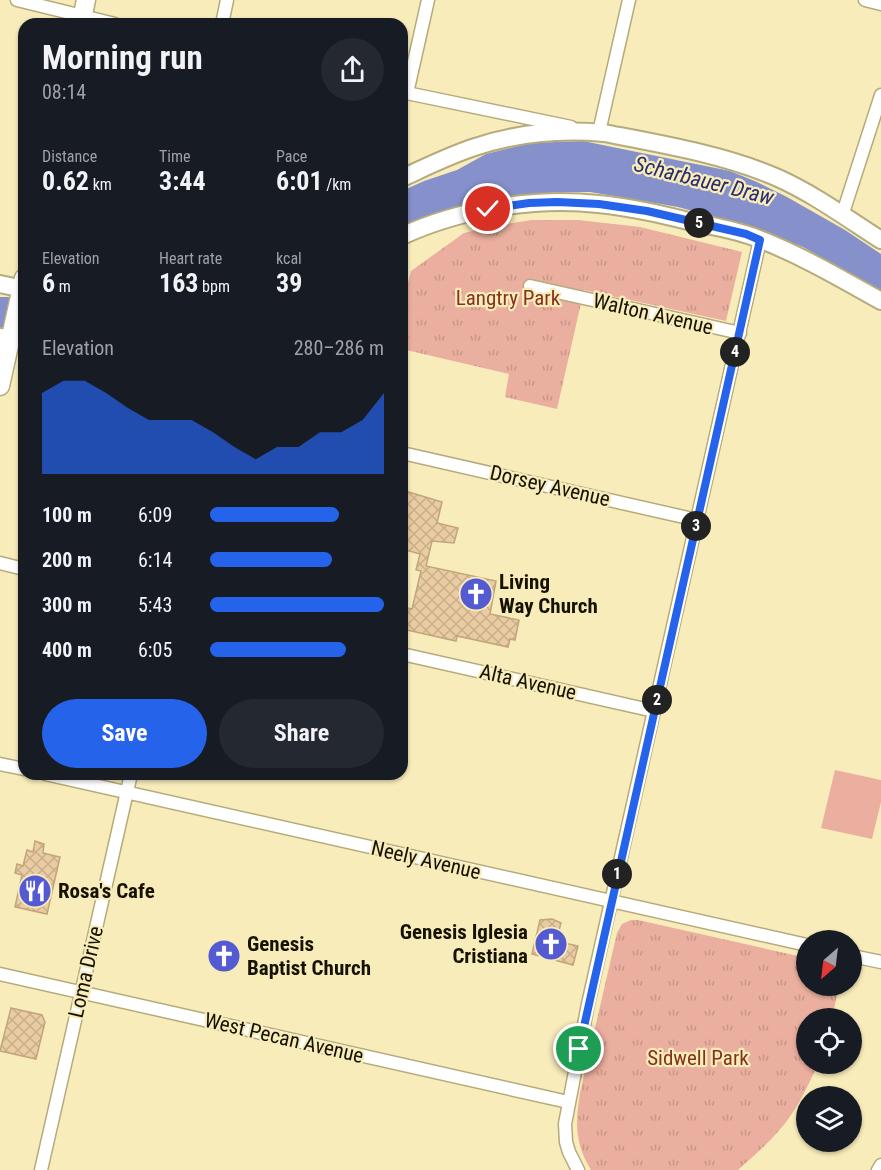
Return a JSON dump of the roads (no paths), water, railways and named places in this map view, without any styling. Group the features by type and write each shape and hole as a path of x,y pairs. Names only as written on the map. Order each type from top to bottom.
{"highway":[{"path":"0,386 18,309"}],"main road":[{"path":"408,175 492,141 546,132 599,132 718,157 757,170 817,199 881,240"},
{"path":"408,233 473,212 529,203 599,204 641,209 746,234 825,269 881,301"},
{"path":"0,284 18,286"}],"street":[{"path":"17,0 98,18"},
{"path":"223,18 227,0"},
{"path":"408,77 428,0"},
{"path":"408,93 599,132 629,0"},
{"path":"865,0 881,4"},
{"path":"842,216 881,95"},
{"path":"578,1170 566,1142 565,1124 568,1102 760,240"},
{"name":"Walton Avenue","path":"530,286 740,333"},
{"name":"Dorsey Avenue","path":"408,454 697,520"},
{"path":"0,563 18,568"},
{"name":"Alta Avenue","path":"408,655 654,711"},
{"path":"0,764 18,768"},
{"name":"Neely Avenue","path":"72,780 796,943"},
{"name":"Loma Drive","path":"41,1170 130,780"},
{"path":"862,958 881,962"},
{"name":"West Pecan Avenue","path":"0,974 568,1102"},
{"path":"878,1170 881,1165"}],"water":[{"name":"Scharbauer Draw","path":"583,141 730,171 757,182 845,230 881,254 881,293 803,247 771,235 678,207 590,192 558,192 522,196 443,212 408,224 408,188 457,170 486,154 530,143"},
{"path":"0,297 18,297 18,330 0,329"}],"place":[{"name":"Living Way Church","path":"476,594"},
{"name":"Rosa's Cafe","path":"35,891"},
{"name":"Genesis Iglesia Cristiana","path":"551,944"},
{"name":"Genesis Baptist Church","path":"224,956"}],"park label":[{"name":"Langtry Park","path":"508,298"},
{"name":"Sidwell Park","path":"698,1058"}]}
